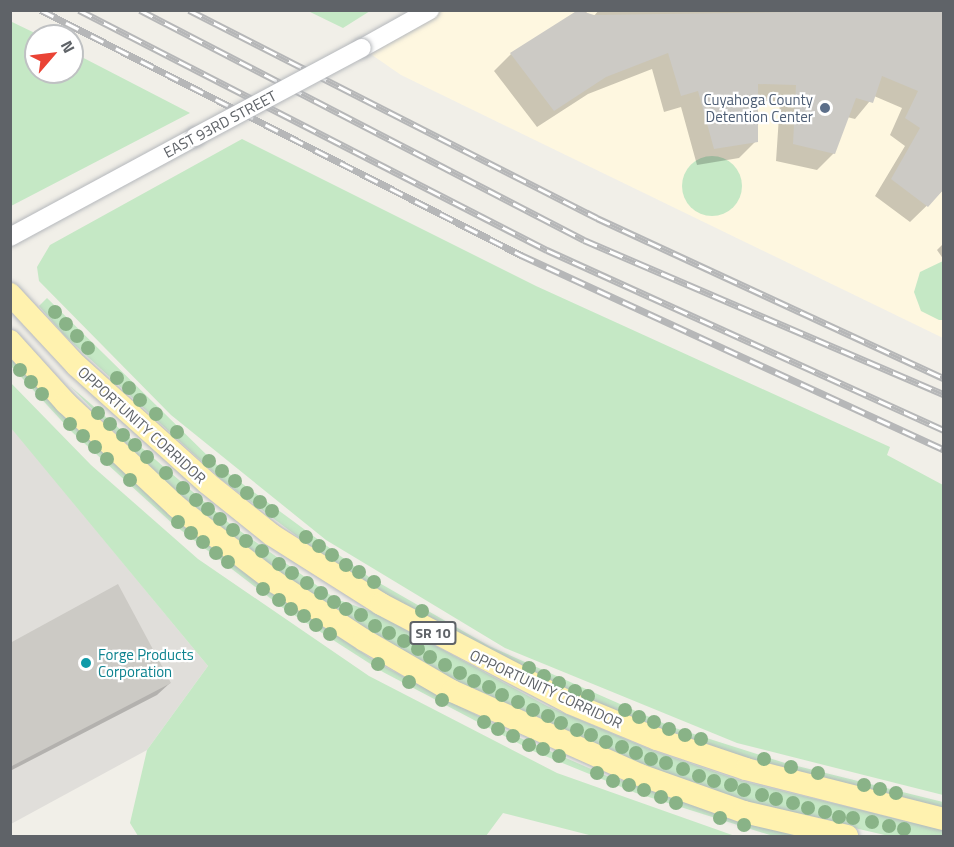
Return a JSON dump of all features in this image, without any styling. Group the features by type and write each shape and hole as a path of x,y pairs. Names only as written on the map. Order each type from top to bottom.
{"main road":[{"name":"OPPORTUNITY CORRIDOR","path":"10,294 76,366 207,483 308,560 392,610 570,703 657,739 746,769 944,819"},
{"name":"SR 10","path":"10,341 66,403 177,507 275,582 364,640 452,691 640,776 744,812 847,837"}],"street":[{"name":"EAST 93RD STREET","path":"10,237 430,10"}],"shaded area":[{"path":"430,11 943,11 943,338 401,75 362,48"},
{"path":"11,427 208,666 147,750 11,824"}],"green space":[{"path":"308,11 370,11 343,28"},
{"path":"10,21 24,28 24,84 84,84 84,58 190,113 11,206"},
{"path":"242,139 536,286 890,447 887,455 943,485 943,795 737,743 505,648 326,540 171,415 39,281 37,267 50,245"},
{"path":"712,156 729,161 737,169 742,186 737,203 729,211 712,216 695,211 687,203 682,186 687,169 695,161"},
{"path":"943,261 943,320 939,320 921,311 914,292 920,272"},
{"path":"47,298 217,465 369,577 489,646 672,727 785,763 943,802 943,810 743,759 611,713 429,622 329,560 222,480 65,336 39,306"},
{"path":"10,357 255,580 376,662 518,737 607,776 797,836 773,836 636,793 533,751 383,672 283,608 173,524 72,432 11,366"},
{"path":"10,382 91,465 198,559 369,676 557,773 735,836 593,836 503,813 486,836 138,836 130,823 147,750 208,666 11,428"},
{"path":"70,386 229,523 336,599 373,612 547,706 654,751 742,781 943,830 943,836 889,836 756,805 579,742 408,657 272,569 162,480"}],"building":[{"name":"Cuyahoga County Detention Center","path":"578,10 594,15 944,10 944,189 928,207 891,179 920,128 905,118 918,91 882,76 873,103 856,98 835,154 793,144 796,85 758,84 758,142 714,149 698,91 681,96 668,53 606,77 554,111 510,53"},
{"name":"Forge Products Corporation","path":"118,584 171,683 10,767 10,643"}],"railway":[{"path":"41,10 521,255 944,450"},
{"path":"79,10 547,250 944,430"},
{"path":"140,10 584,240 944,394"},
{"path":"189,10 597,218 944,378"}],"place":[{"name":"Cuyahoga County Detention Center","path":"825,108"},
{"name":"Forge Products Corporation","path":"86,663"}]}
